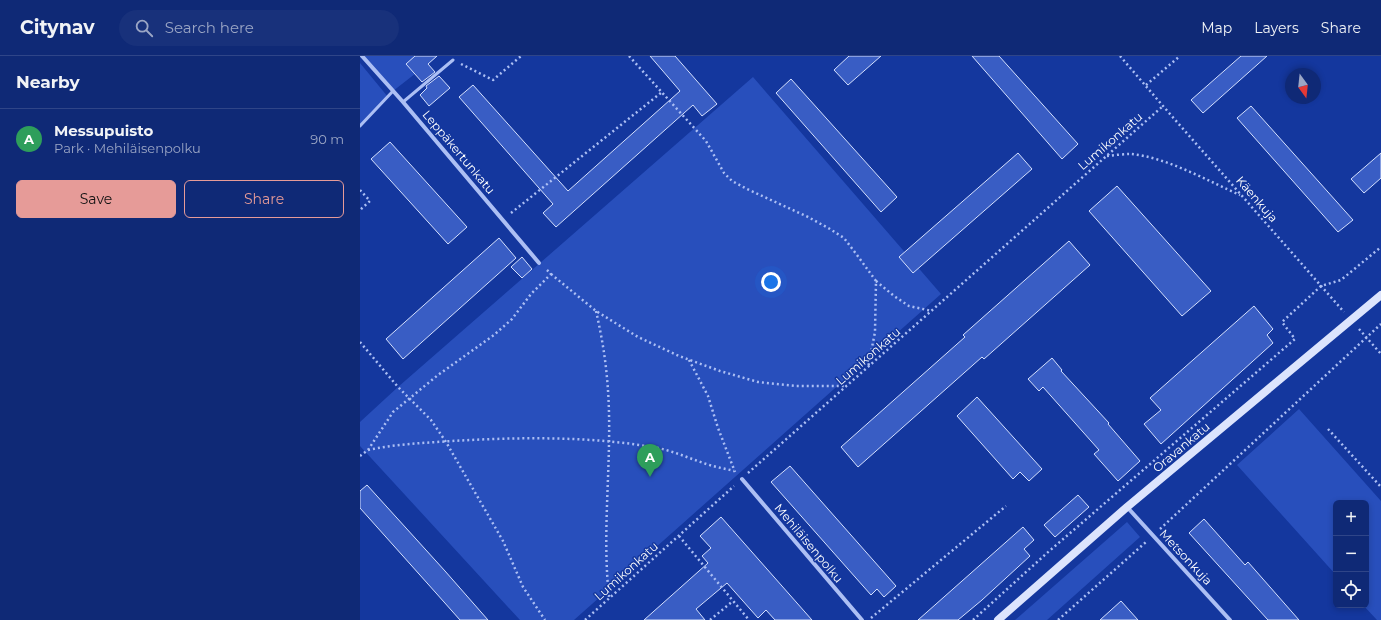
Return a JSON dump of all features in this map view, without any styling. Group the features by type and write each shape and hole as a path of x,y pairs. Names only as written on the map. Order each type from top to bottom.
{"street":[{"name":"Leppäkertunkatu","path":"362,56 403,102 539,263"},
{"name":"Oravankatu","path":"998,620 1127,507 1381,295"},
{"name":"Mehiläisenpolku","path":"742,479 862,620"},
{"name":"Metsonkuja","path":"1127,507 1230,620"}],"lane":[{"path":"403,102 453,60"},
{"path":"360,126 393,92"}],"path":[{"path":"453,60 493,80 521,56"},
{"path":"629,56 706,141 724,172 732,181 747,190 808,217 844,238 876,281 909,306 932,312"},
{"name":"Käenkuja","path":"1120,56 1381,354"},
{"path":"1146,86 1180,56"},
{"path":"503,219 662,92"},
{"name":"Lumikonkatu","path":"585,620 1163,106"},
{"path":"1106,156 1130,154 1148,157 1171,164 1242,196"},
{"path":"360,190 370,201 360,210"},
{"path":"973,620 1047,553 1295,339 1282,322 1321,286 1341,280 1381,247"},
{"path":"539,263 596,311 638,337 689,360 758,382 796,386 847,386"},
{"path":"360,456 368,450 393,412 438,375 494,335 512,319 532,294 551,274"},
{"path":"868,368 875,332 876,281"},
{"path":"596,311 607,379 609,442 607,574 610,598"},
{"path":"1058,620 1153,536 1365,337 1381,324"},
{"path":"360,342 409,398 431,420 446,442 504,541 523,587 545,620"},
{"path":"689,360 708,396 734,471 742,479"},
{"path":"1328,429 1381,487"},
{"path":"368,450 392,445 523,438 609,442 660,448 713,466 734,471"},
{"path":"868,620 1006,506"},
{"path":"679,536 749,620"},
{"path":"710,620 733,601"}],"shaded area":[{"path":"362,56 438,56 393,91"},
{"path":"360,63 388,97 360,126"},
{"path":"753,77 941,294 574,620 520,620 360,446 360,422 398,387"},
{"path":"1299,409 1381,501 1381,620 1377,620 1366,608 1369,608 1369,500 1333,500 1333,572 1237,465"},
{"path":"1127,522 1140,537 1047,620 1015,620"}],"building":[{"path":"415,56 437,56 428,64 435,72 422,82 406,64"},
{"path":"650,56 675,56 717,104 702,116 693,105 556,227 543,213 553,204 459,97 473,85 568,191 680,91"},
{"path":"849,56 881,56 848,85 834,70"},
{"path":"972,56 999,56 1078,144 1062,159"},
{"path":"1241,56 1267,56 1203,113 1191,100"},
{"path":"439,76 450,88 429,106 420,95 427,88 426,86"},
{"path":"791,79 897,197 881,212 776,93"},
{"path":"1251,106 1353,220 1338,232 1237,118"},
{"path":"390,142 467,227 448,244 371,159"},
{"path":"1018,153 1032,169 913,273 899,257"},
{"path":"1381,153 1381,178 1364,193 1351,179"},
{"path":"1117,186 1211,291 1182,316 1089,211"},
{"path":"499,238 516,258 403,359 386,339"},
{"path":"1069,241 1090,265 984,359 982,357 858,467 841,447 965,337 963,335"},
{"path":"522,257 532,269 522,278 511,267"},
{"path":"1254,306 1273,329 1267,335 1273,343 1161,444 1144,424 1161,410 1150,398"},
{"path":"1052,358 1062,370 1061,371 1109,423 1108,424 1140,461 1118,481 1094,454 1099,450 1043,387 1039,391 1028,379"},
{"path":"977,397 1042,469 1029,481 1020,472 1013,479 957,416"},
{"path":"790,466 896,586 884,597 877,589 871,595 771,482"},
{"path":"367,485 488,620 460,620 360,508 360,491"},
{"path":"1078,495 1089,507 1055,537 1044,525"},
{"path":"721,517 812,620 775,620 766,610 758,618 727,583 696,609 705,620 644,620 708,563 702,556 711,548 700,536"},
{"path":"1204,519 1245,565 1248,562 1299,620 1268,620 1189,533"},
{"path":"1023,527 1034,540 1024,549 1030,556 982,600 958,620 918,620"},
{"path":"1121,601 1138,620 1100,620"}],"place":[{"name":"Messupuisto","path":"650,477"}]}
